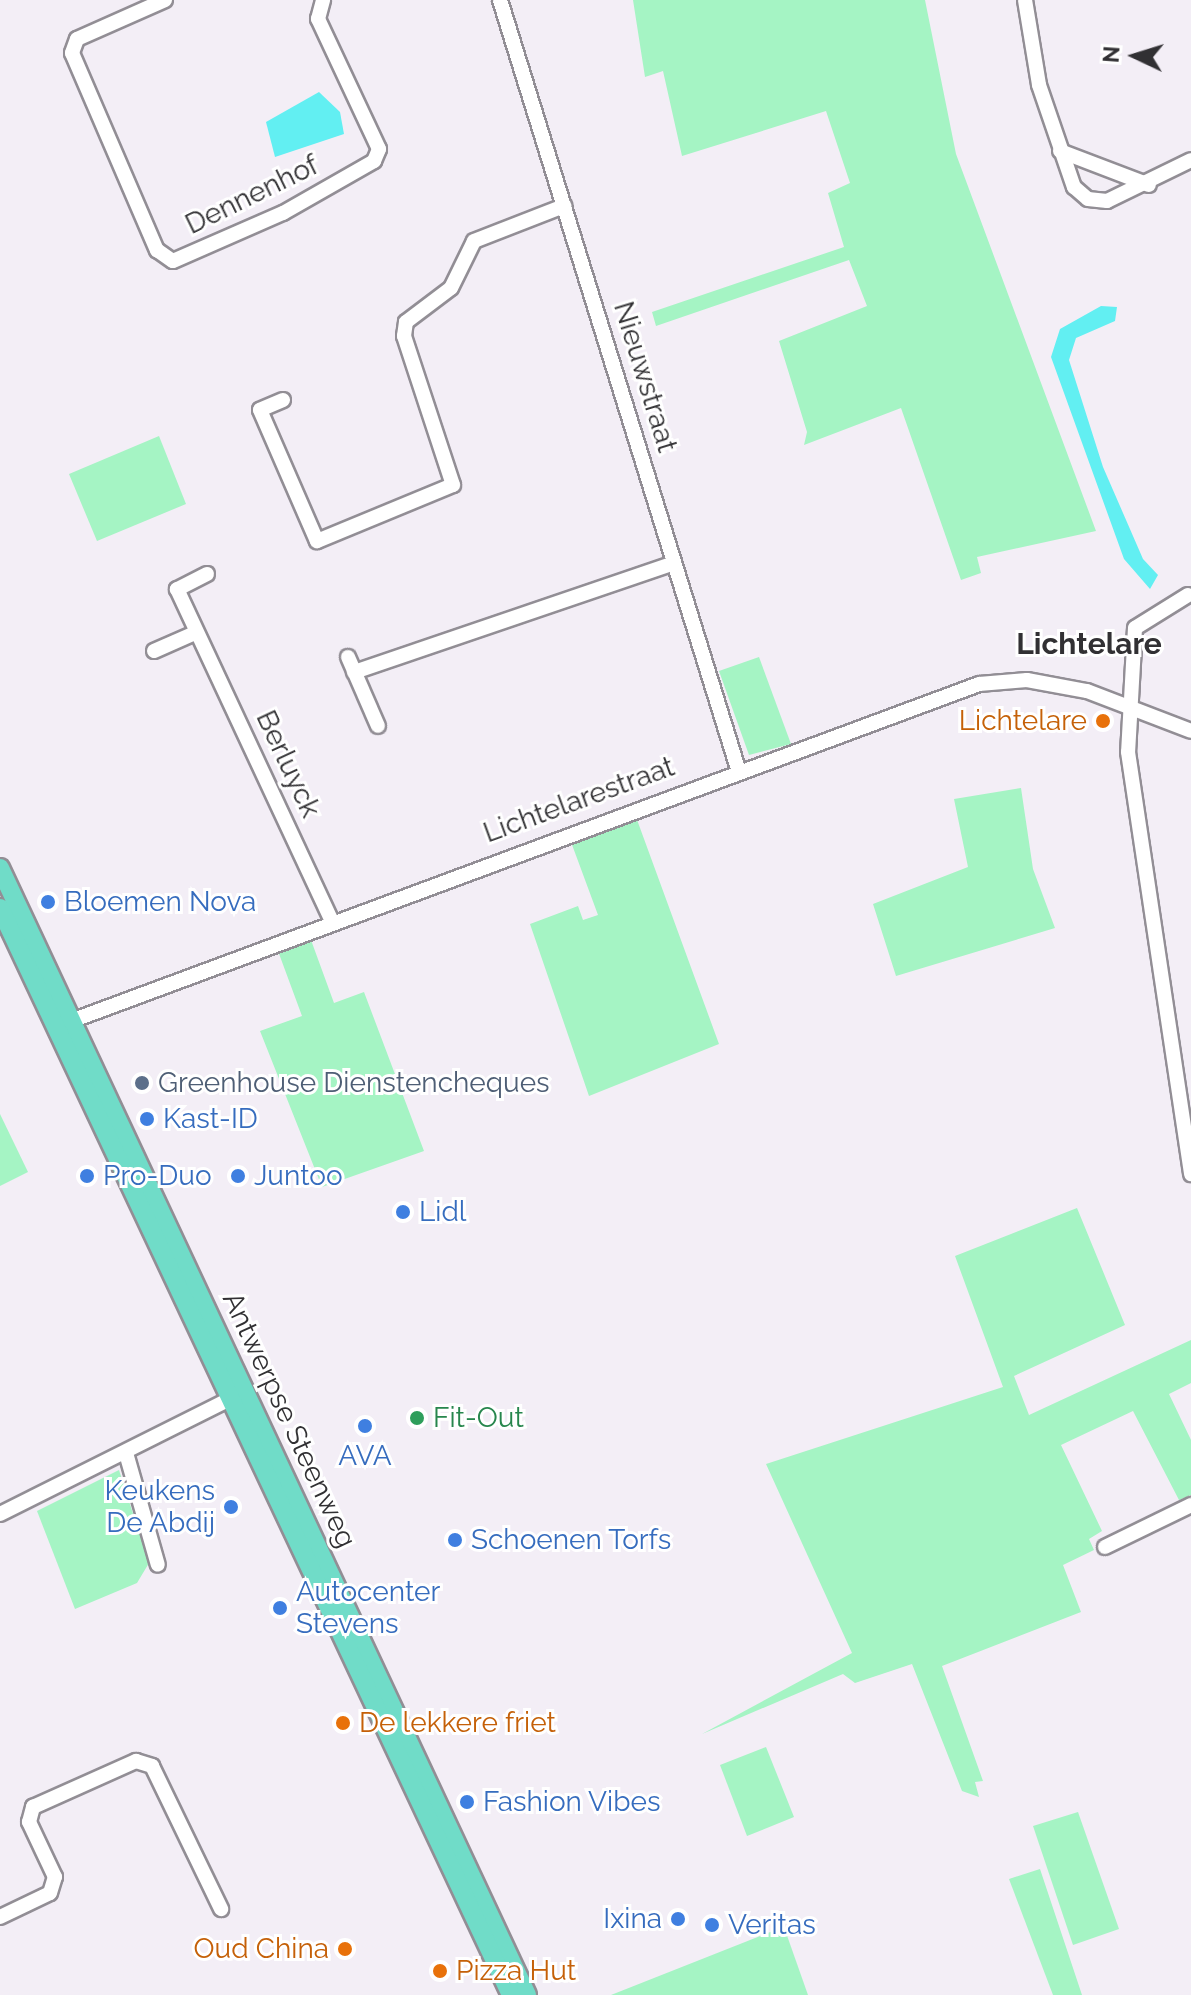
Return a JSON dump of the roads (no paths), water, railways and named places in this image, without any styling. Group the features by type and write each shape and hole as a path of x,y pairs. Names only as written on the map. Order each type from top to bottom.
{"main road":[{"name":"Antwerpse Steenweg","path":"0,868 63,1024"},
{"name":"Antwerpse Steenweg","path":"0,908 63,1024 527,1995"},
{"name":"Antwerpse Steenweg","path":"238,1395 511,1995"}],"street":[{"name":"Dennenhof","path":"165,0 77,39 72,53 157,250 173,261 283,213 374,161 379,149 318,19 323,0"},
{"name":"Nieuwstraat","path":"500,0 738,769"},
{"path":"1025,0 1060,151 1074,187 1088,199 1107,201 1149,185 1191,160"},
{"path":"1060,151 1149,185"},
{"path":"283,400 260,410 317,541 453,485 404,336 406,322 451,288 474,241 564,206"},
{"path":"354,672 674,563"},
{"name":"Berluyck","path":"207,574 177,589 331,919"},
{"path":"1188,595 1135,628 1129,706 1133,801 1191,1174"},
{"path":"154,651 195,633"},
{"path":"348,657 378,726"},
{"name":"Lichtelarestraat","path":"63,1024 331,919 738,769 1004,679 1087,691 1191,731"},
{"path":"0,1514 238,1395"},
{"path":"126,1453 158,1565"},
{"path":"1105,1547 1191,1505"},
{"path":"0,1917 50,1893 55,1877 29,1822 33,1807 136,1761 152,1766 221,1909"}],"water":[{"path":"319,92 340,112 344,134 275,157 266,122"},
{"path":"1101,306 1117,307 1115,321 1076,338 1069,360 1103,467 1143,559 1158,575 1150,589 1124,559 1051,357 1060,329"}],"place":[{"name":"Lichtelare","path":"1103,721"},
{"name":"Bloemen Nova","path":"48,902"},
{"name":"Greenhouse Dienstencheques","path":"142,1083"},
{"name":"Kast-ID","path":"147,1119"},
{"name":"Pro-Duo","path":"87,1176"},
{"name":"Juntoo","path":"238,1176"},
{"name":"Lidl","path":"403,1212"},
{"name":"Fit-Out","path":"417,1418"},
{"name":"AVA","path":"365,1426"},
{"name":"Keukens De Abdij","path":"231,1507"},
{"name":"Schoenen Torfs","path":"455,1540"},
{"name":"Autocenter Stevens","path":"280,1608"},
{"name":"De lekkere friet","path":"343,1723"},
{"name":"Fashion Vibes","path":"467,1802"},
{"name":"Ixina","path":"678,1919"},
{"name":"Veritas","path":"712,1925"},
{"name":"Oud China","path":"345,1949"},
{"name":"Pizza Hut","path":"440,1971"}],"district":[{"name":"Lichtelare","path":"1089,644"}]}
